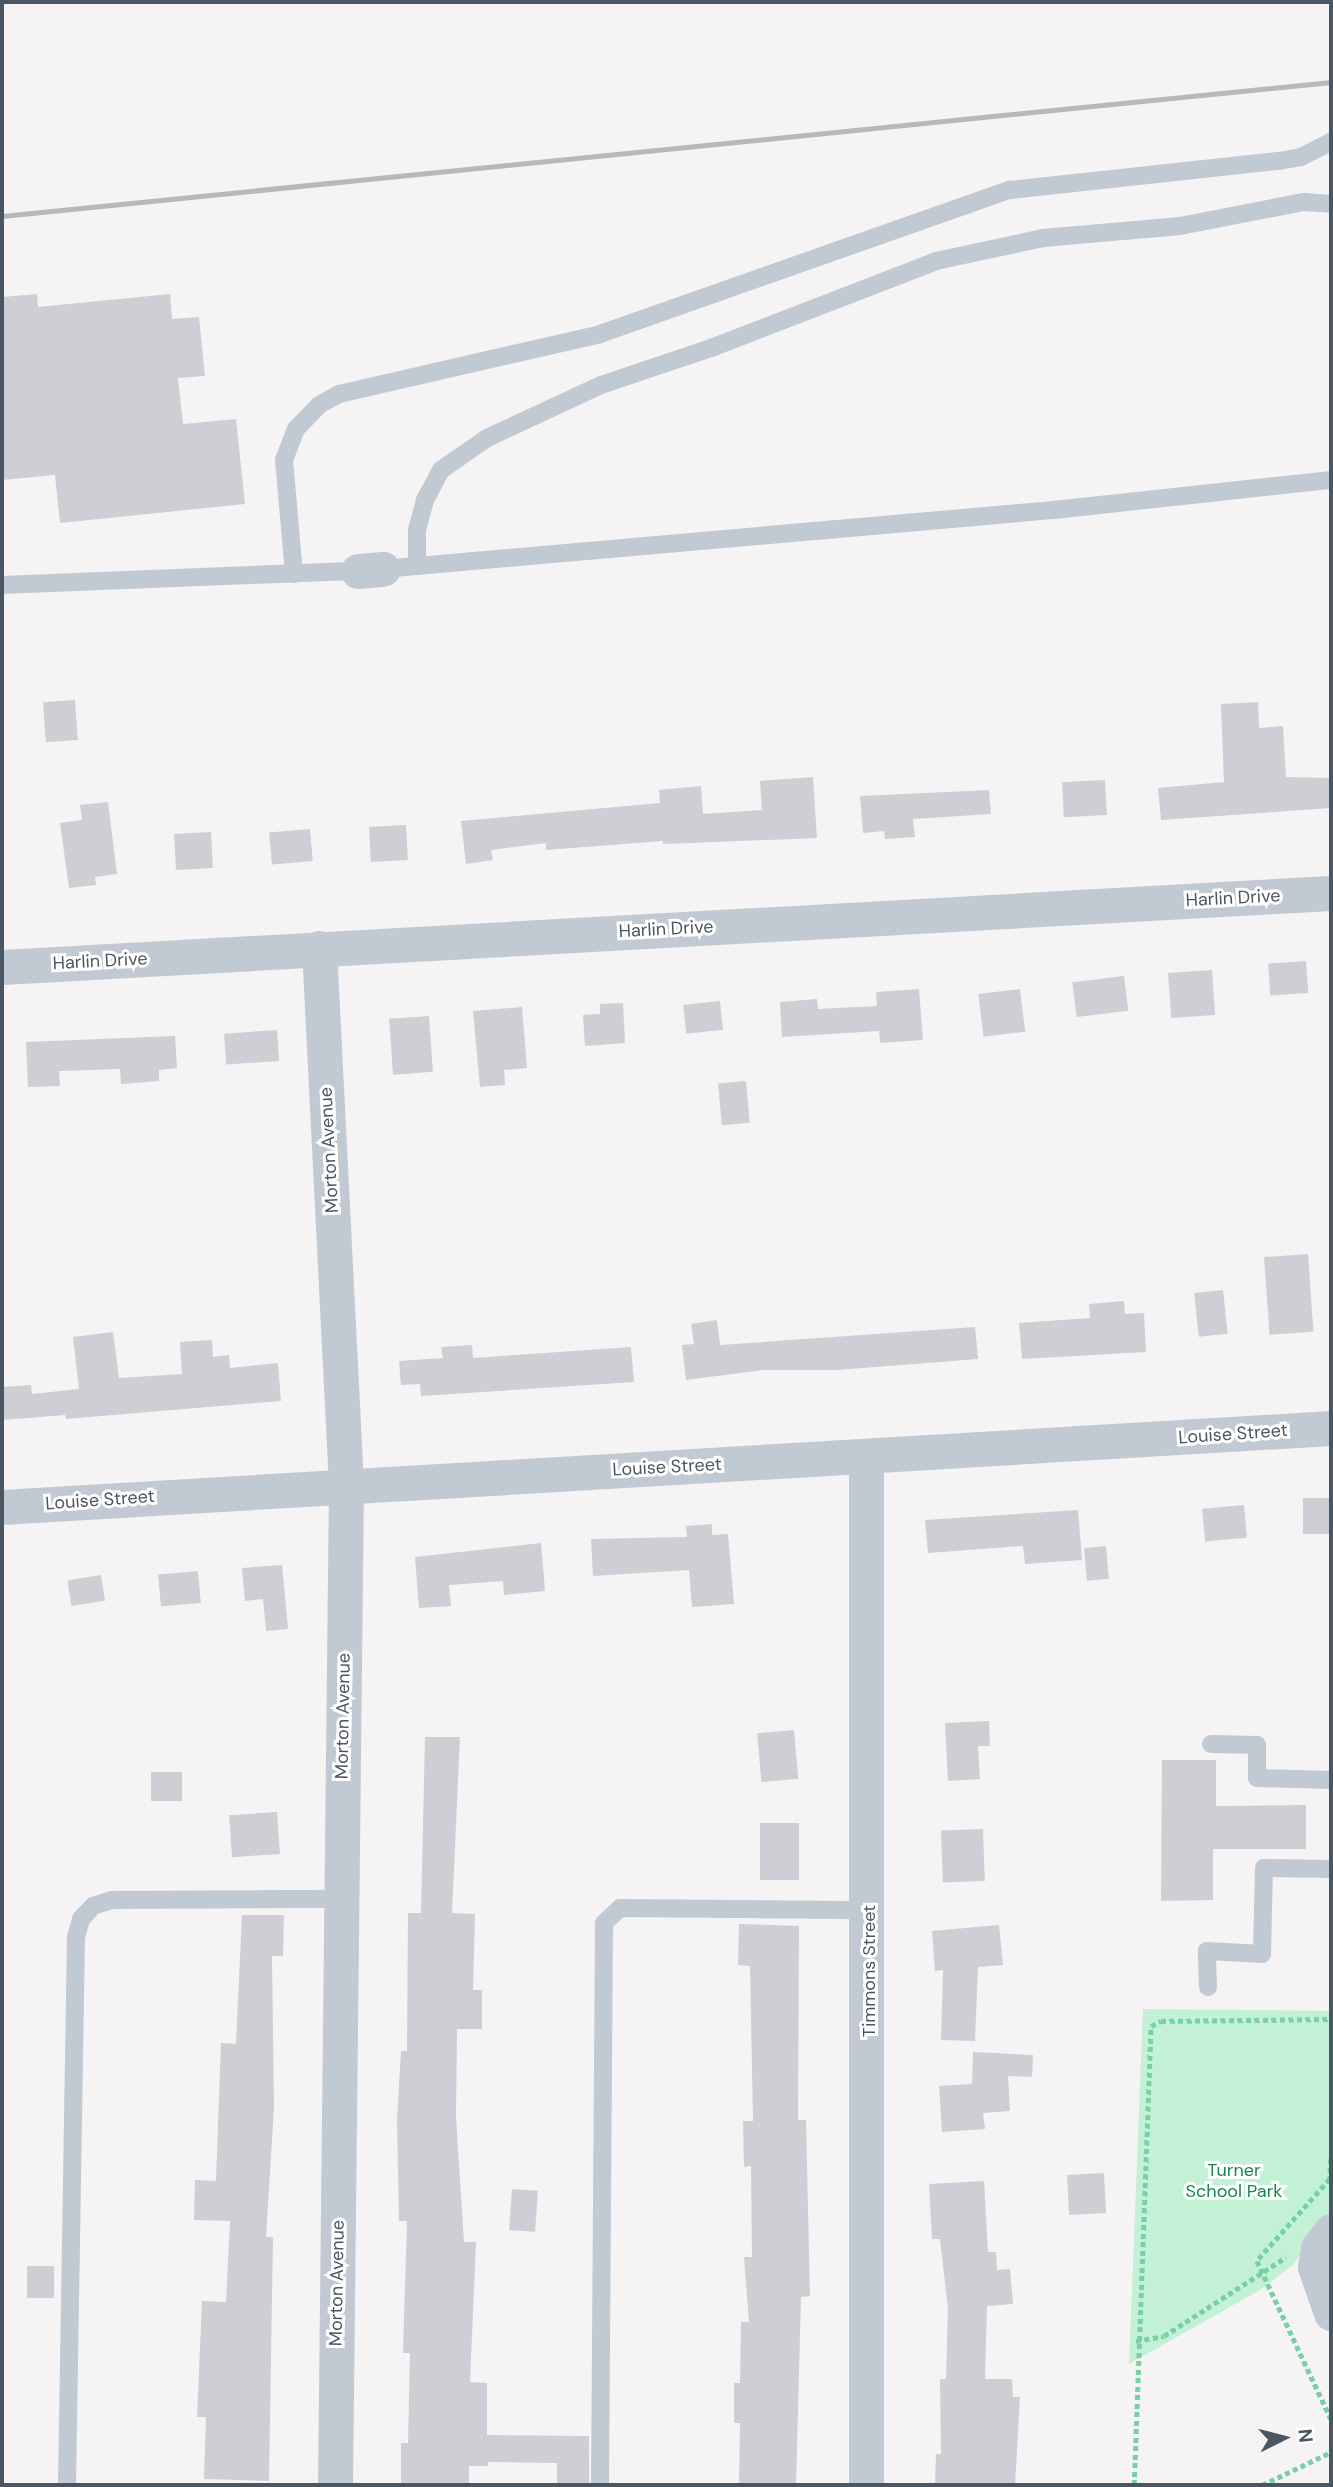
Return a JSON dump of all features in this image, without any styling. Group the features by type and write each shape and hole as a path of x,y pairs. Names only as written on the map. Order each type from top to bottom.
{"street":[{"name":"Harlin Drive","path":"2,967 1331,893"},
{"name":"Morton Avenue","path":"319,948 346,1484 335,2485"},
{"name":"Louise Street","path":"2,1507 346,1484 866,1457 1331,1428"},
{"name":"Timmons Street","path":"866,1457 869,1910 866,2485"},
{"path":"1331,2231 1318,2248 1315,2267 1331,2313"}],"lane":[{"path":"294,574 284,460 296,429 319,405 339,394 600,334 1010,190 1279,161 1301,157 1331,142"},
{"path":"417,566 417,530 425,500 441,470 486,438 601,385 712,348 936,261 1043,238 1180,226 1304,202 1331,204"},
{"path":"2,585 371,570 1055,510 1331,480"},
{"path":"1211,1744 1257,1745 1257,1778 1331,1780"},
{"path":"1208,1987 1207,1951 1262,1954 1264,1868 1331,1869"},
{"path":"67,2485 76,1937 81,1919 93,1906 112,1900 341,1899"},
{"path":"600,2485 604,1923 621,1908 869,1910"}],"path":[{"path":"1134,2485 1136,2341 1151,2026 1161,2021 1331,2020"},
{"path":"1136,2341 1164,2336 1297,2249 1315,2267"},
{"path":"1262,2485 1331,2452"}],"green space":[{"name":"Turner School Park","path":"1143,2009 1331,2011 1331,2214 1293,2265 1260,2290 1129,2364"}],"building":[{"path":"37,294 38,307 170,294 172,319 199,317 205,376 178,378 183,424 236,419 245,504 60,523 55,475 2,480 2,297"},
{"path":"75,700 78,740 46,742 43,702"},
{"path":"1258,702 1259,728 1283,726 1286,777 1331,778 1331,808 1161,820 1158,788 1224,782 1221,704"},
{"path":"813,777 817,838 663,844 663,841 546,850 546,843 491,850 493,860 466,864 461,821 660,803 659,790 701,786 703,814 762,810 760,781"},
{"path":"1105,780 1107,815 1064,817 1062,782"},
{"path":"989,790 991,814 913,819 915,837 885,839 884,831 863,833 860,796"},
{"path":"108,802 117,874 95,877 96,885 69,888 60,823 82,820 80,805"},
{"path":"406,825 408,860 371,862 369,827"},
{"path":"310,829 313,861 272,864 269,833"},
{"path":"211,832 213,868 176,870 174,834"},
{"path":"1306,961 1308,993 1270,996 1268,964"},
{"path":"1212,970 1215,1015 1171,1018 1168,973"},
{"path":"1124,976 1128,1011 1077,1017 1072,982"},
{"path":"919,989 923,1040 880,1043 879,1031 782,1037 780,1002 817,999 818,1009 877,1006 876,992"},
{"path":"1020,989 1025,1032 984,1037 978,994"},
{"path":"720,1001 723,1030 686,1034 683,1005"},
{"path":"623,1003 625,1043 585,1046 583,1015 600,1014 600,1004"},
{"path":"522,1007 527,1068 504,1070 505,1085 480,1087 473,1011"},
{"path":"429,1016 433,1072 393,1075 389,1019"},
{"path":"277,1030 279,1061 226,1065 224,1034"},
{"path":"175,1036 177,1068 159,1070 159,1081 121,1084 120,1069 59,1071 60,1086 28,1087 26,1042"},
{"path":"746,1081 750,1123 722,1125 718,1083"},
{"path":"1308,1254 1313,1332 1270,1335 1264,1257"},
{"path":"1223,1290 1228,1334 1199,1337 1194,1293"},
{"path":"1124,1301 1125,1314 1144,1313 1146,1352 1022,1359 1019,1323 1090,1318 1089,1304"},
{"path":"717,1320 720,1345 975,1327 978,1359 837,1370 763,1370 686,1380 682,1345 694,1344 691,1324"},
{"path":"113,1332 119,1378 182,1374 180,1342 212,1340 213,1357 229,1355 230,1368 278,1363 281,1401 66,1419 65,1415 2,1420 2,1387 31,1385 32,1394 79,1389 73,1337"},
{"path":"472,1345 473,1358 631,1347 634,1382 421,1396 420,1384 401,1385 399,1361 443,1358 441,1347"},
{"path":"1303,1498 1331,1498 1331,1534 1303,1534"},
{"path":"1244,1505 1247,1538 1205,1542 1202,1509"},
{"path":"1078,1510 1082,1560 1025,1564 1023,1546 928,1553 925,1520"},
{"path":"712,1524 712,1535 728,1534 734,1604 692,1607 689,1570 593,1576 591,1539 687,1537 686,1526"},
{"path":"541,1543 545,1591 504,1595 503,1581 449,1585 451,1606 419,1608 415,1557"},
{"path":"1106,1546 1109,1579 1087,1581 1084,1548"},
{"path":"282,1565 288,1629 266,1631 263,1599 245,1601 242,1568"},
{"path":"198,1571 201,1603 161,1606 158,1574"},
{"path":"101,1575 105,1601 71,1606 67,1580"},
{"path":"989,1721 990,1746 978,1746 980,1779 948,1781 945,1723"},
{"path":"794,1730 798,1779 761,1782 757,1733"},
{"path":"425,1737 460,1737 452,1913 475,1914 473,1990 482,1990 482,2029 457,2029 456,2118 464,2242 476,2242 470,2382 487,2383 487,2435 589,2436 589,2485 557,2485 557,2463 488,2462 488,2466 469,2466 469,2485 401,2485 401,2443 408,2443 410,2353 403,2353 407,2221 399,2221 397,2119 401,2051 407,2051 408,1913 421,1913"},
{"path":"1162,1760 1216,1760 1216,1806 1306,1805 1306,1849 1213,1849 1213,1900 1161,1901"},
{"path":"151,1772 182,1772 182,1801 151,1801"},
{"path":"277,1812 280,1854 232,1857 229,1815"},
{"path":"760,1823 799,1823 799,1880 760,1880"},
{"path":"983,1829 985,1881 943,1882 941,1830"},
{"path":"242,1915 284,1915 283,1956 272,1956 274,2107 266,2237 273,2237 269,2481 204,2479 206,2417 197,2417 202,2301 226,2302 230,2221 194,2220 195,2180 216,2181 221,2043 236,2044"},
{"path":"739,1924 799,1926 798,2120 806,2120 810,2296 801,2297 796,2485 739,2484 740,2423 734,2423 734,2383 740,2383 741,2322 749,2322 744,2257 752,2257 751,2166 744,2167 743,2121 753,2121 750,1966 738,1965"},
{"path":"999,1925 1003,1965 978,1967 975,2041 941,2040 943,1970 935,1971 932,1931"},
{"path":"973,2052 1033,2055 1032,2077 1008,2076 1010,2111 983,2113 985,2129 942,2132 939,2086 972,2084"},
{"path":"1104,2173 1106,2213 1069,2215 1067,2175"},
{"path":"984,2181 988,2252 996,2252 997,2270 1010,2269 1013,2304 987,2306 985,2379 1012,2379 1013,2397 1020,2397 1015,2485 935,2485 936,2454 941,2454 940,2379 946,2379 948,2309 940,2239 932,2239 929,2184"},
{"path":"512,2189 538,2191 535,2232 509,2230"},
{"path":"27,2266 54,2266 54,2298 27,2298"}],"railway":[{"path":"2,216 1331,82"}]}
